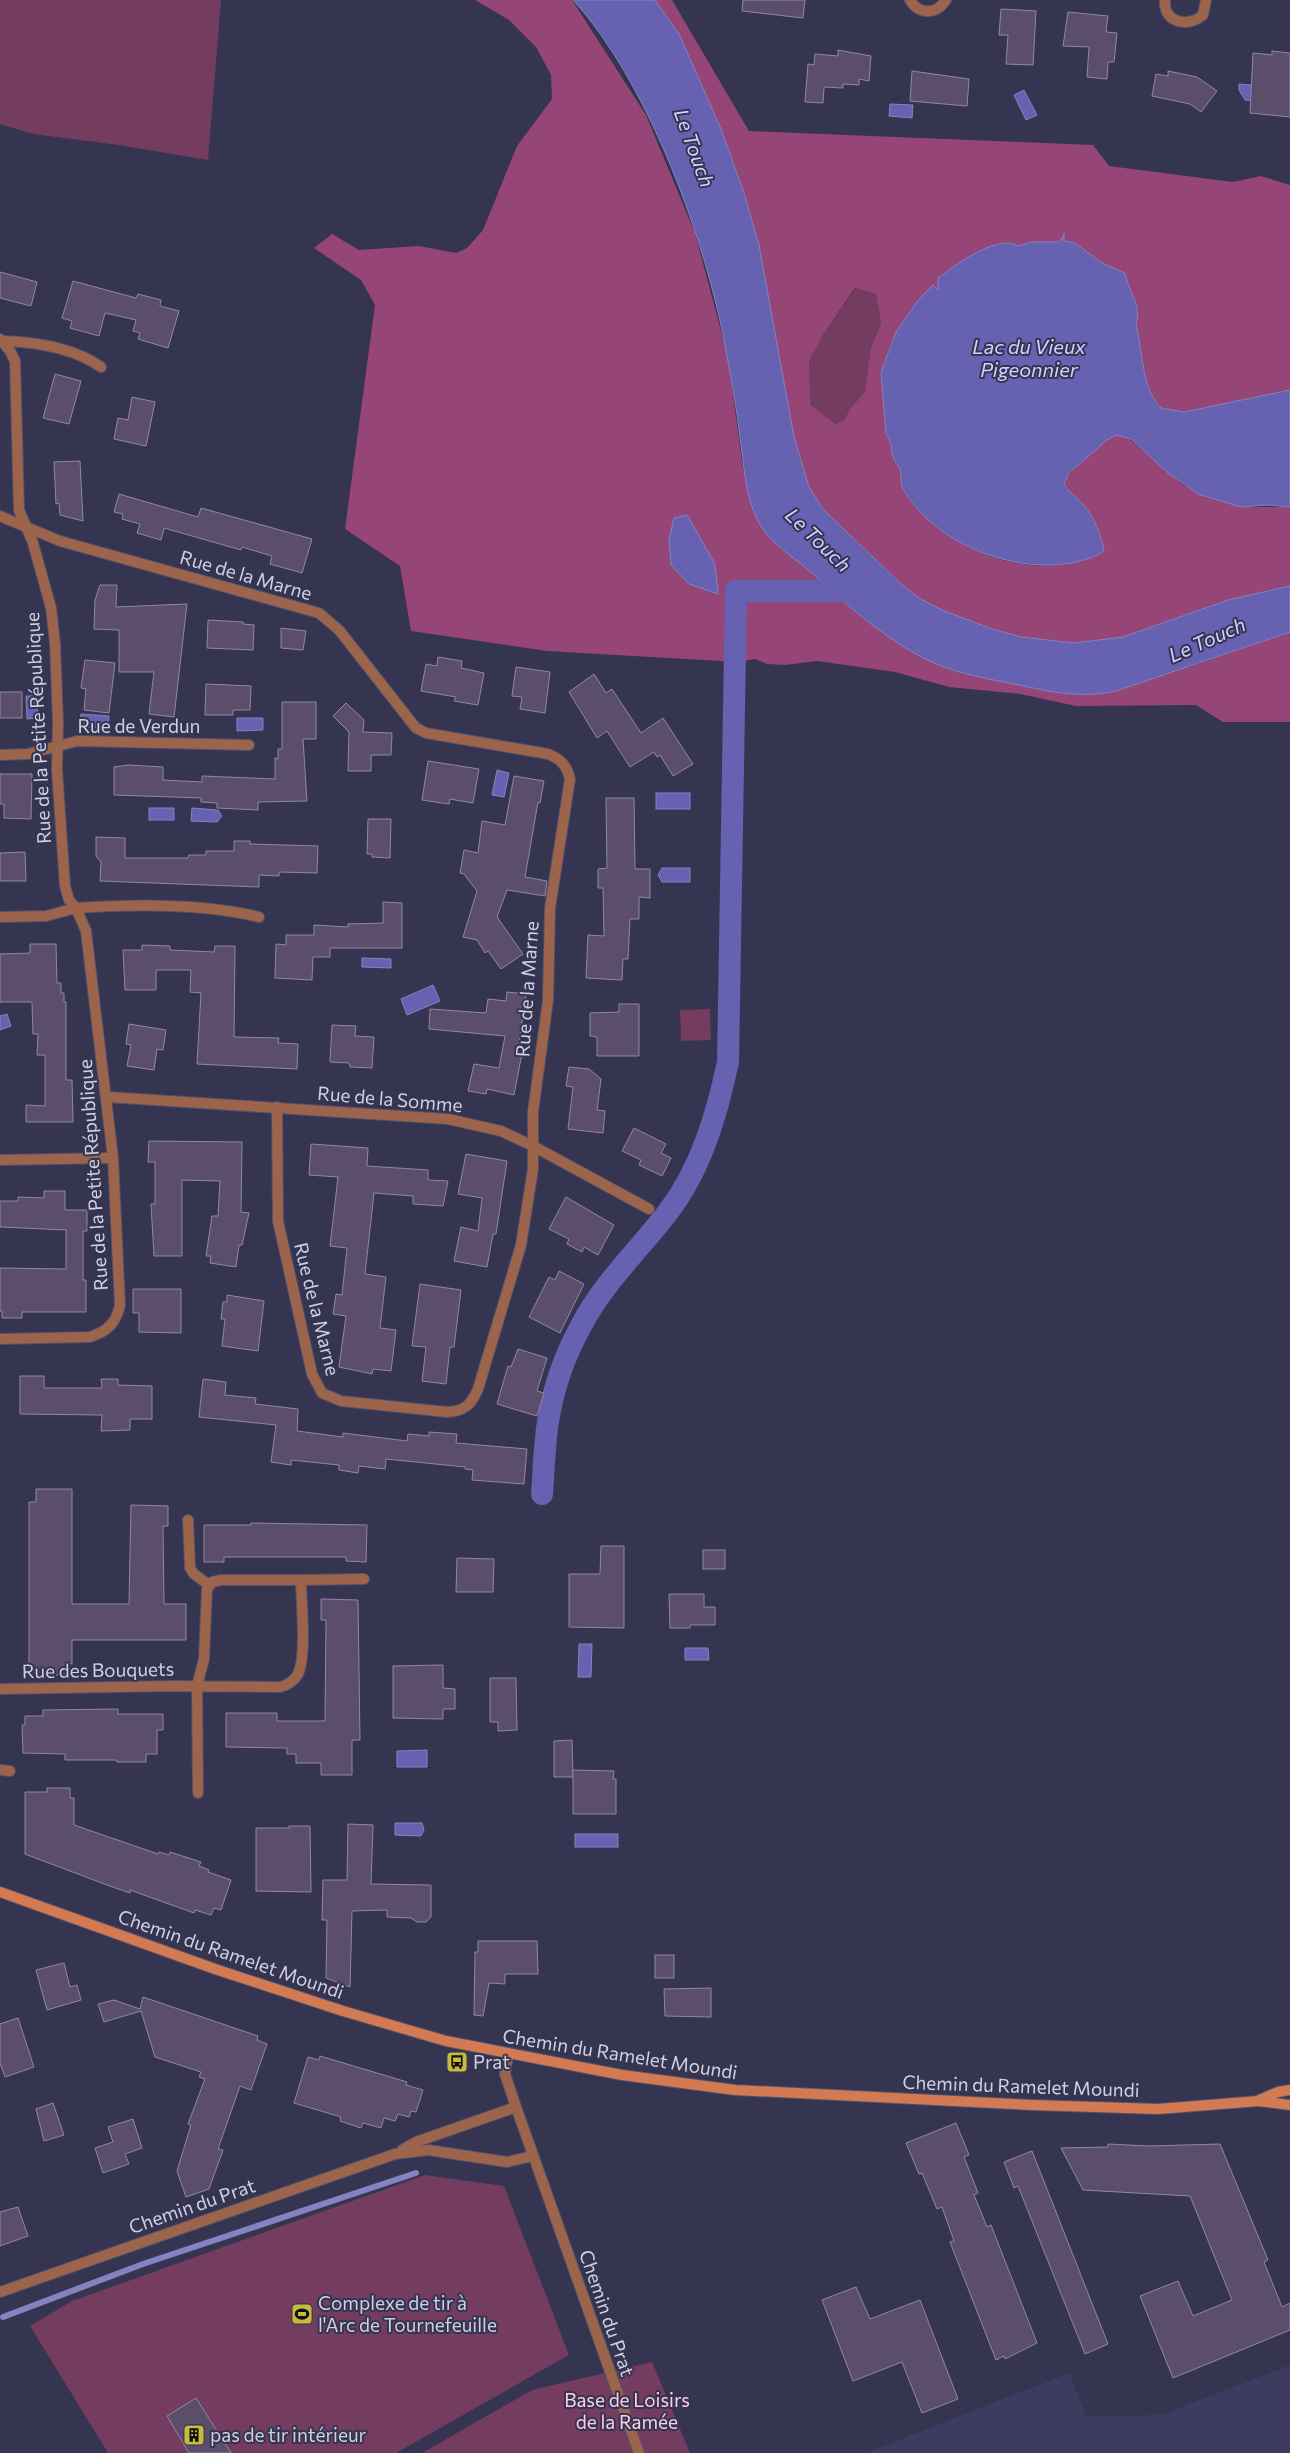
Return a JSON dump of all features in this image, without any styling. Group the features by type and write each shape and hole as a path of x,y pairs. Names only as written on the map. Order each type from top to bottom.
{"main road":[{"name":"Chemin du Ramelet Moundi","path":"0,1892 344,2011 446,2041 508,2055 622,2075 735,2090 1158,2109 1259,2100 1290,2105"},
{"name":"Chemin du Ramelet Moundi","path":"1259,2100 1278,2092 1290,2090"}],"street":[{"path":"910,0 919,10 930,12 941,7 946,0"},
{"path":"1165,0 1167,11 1171,17 1183,24 1197,20 1203,15 1206,0"},
{"name":"Rue de la Petite République","path":"2,340 31,342 89,359 101,367"},
{"name":"Rue de la Petite République","path":"0,1339 90,1337 103,1333 112,1325 120,1305 113,1158 86,931 76,908 69,900 65,886 57,770 56,663 51,608 32,543 19,510 14,361 2,340"},
{"name":"Rue de la Marne","path":"0,516 60,541 319,613 339,630 416,728 426,733 548,754 564,764 570,779 550,908 548,1000 533,1112 533,1169 521,1245 478,1389 468,1407 460,1411 447,1412 341,1400 322,1393 316,1384 278,1222 277,1107"},
{"name":"Rue de Verdun","path":"0,755 28,754 77,741 249,745"},
{"path":"0,917 46,916 76,908 108,906 227,909 259,917"},
{"name":"Rue de la Somme","path":"107,1097 448,1119 501,1131 533,1146 649,1209"},
{"path":"0,1160 113,1158"},
{"path":"188,1520 190,1568 194,1574 209,1585 221,1580 364,1579"},
{"name":"Rue des Bouquets","path":"0,1689 198,1686 280,1687 293,1681 298,1674 302,1658 301,1580"},
{"name":"Rue des Bouquets","path":"198,1793 198,1686 204,1659 205,1606 209,1585"},
{"name":"Chemin du Prat","path":"508,2055 505,2074 516,2108 639,2453"},
{"name":"Chemin du Prat","path":"0,2292 395,2154 416,2142 516,2108"},
{"name":"Chemin du Prat","path":"395,2154 428,2150 506,2162 533,2156"}],"shaded area":[{"path":"475,0 572,0 646,115 695,233 728,357 743,469 776,543 906,648 1186,668 1290,632 1290,722 1223,722 1196,705 1076,706 1020,694 949,687 895,672 817,661 785,665 767,664 755,659 738,662 547,651 411,631 400,566 345,529 375,305 361,280 314,248 332,234 359,250 419,246 456,253 467,248 483,230 517,146 552,99 551,75 536,47 509,20"},
{"path":"655,0 672,0 749,131 1093,145 1109,166 1233,182 1261,176 1290,185 1290,390 1184,412 1161,408 1154,400 1146,380 1136,324 1136,304 1125,273 1102,263 1075,243 1064,241 1063,233 1062,240 1057,242 1031,242 1018,246 1002,244 993,247 965,259 938,278 938,291 919,299 892,341 881,372 886,434 890,440 893,456 900,469 902,489 919,511 938,528 959,542 981,553 1005,561 1030,565 1055,565 1079,561 1101,553 1104,551 1103,544 1093,518 1064,483 1078,464 1098,445 1113,436 1126,436 1182,484 1198,494 1245,507 1290,507 1290,586 1228,600 1123,637 1074,643 1021,637 992,629 942,610 919,598 901,584 823,509 809,487 794,437 759,245 744,193 721,129 679,34","holes":["855,288 876,294 881,324 871,347 865,392 850,409 844,420 836,424 810,405 809,361 823,335"]},
{"path":"1290,2365 1290,2453 866,2453 1069,2373 1086,2416 1161,2415"}],"green space":[{"path":"0,0 221,0 208,160 119,145 33,134 0,124"},
{"path":"856,288 876,294 881,324 871,347 866,392 850,409 844,420 836,424 809,405 809,361 823,335"},
{"path":"710,1009 711,1040 681,1041 680,1010"},
{"name":"Complexe de tir à l'Arc de Tournefeuille","path":"425,2175 504,2186 569,2355 396,2453 108,2453 30,2326 72,2301"},
{"name":"Base de Loisirs de la Ramée","path":"652,2362 690,2453 422,2453 532,2390"}],"water":[{"name":"Le Touch","path":"573,0 655,0 679,34 721,129 744,193 759,245 794,437 809,487 823,509 901,584 919,598 942,610 992,629 1021,637 1074,643 1123,637 1228,600 1290,586 1290,632 1116,691 1070,694 1047,691 967,674 917,655 870,623 774,542 762,528 750,500 733,386 718,312 706,265 690,216 650,120 626,75 601,35"},
{"path":"1239,84 1262,86 1260,102 1245,100 1239,90"},
{"path":"1024,90 1037,115 1026,120 1014,95"},
{"path":"890,104 913,105 912,118 889,116"},
{"name":"Lac du Vieux Pigeonnier","path":"1064,233 1064,241 1075,243 1102,263 1125,273 1136,304 1136,324 1146,380 1154,400 1161,408 1184,412 1290,390 1290,507 1267,505 1241,507 1198,494 1168,473 1131,439 1116,435 1107,440 1070,472 1064,483 1067,489 1087,509 1099,532 1104,551 1091,558 1053,565 1028,564 1004,559 980,552 957,541 936,527 918,510 902,488 900,469 894,460 890,440 886,434 881,372 896,332 919,299 933,285 938,290 938,278 965,259 988,247 999,244 1009,243 1018,246 1031,242 1057,242 1062,239"},
{"path":"687,515 715,564 718,594 689,584 671,565 669,540 674,518"},
{"path":"26,696 37,696 38,718 27,719"},
{"path":"81,714 109,716 108,729 80,726"},
{"path":"237,718 263,718 263,730 237,731"},
{"path":"497,770 509,773 504,797 492,795"},
{"path":"656,793 690,793 690,809 656,809"},
{"path":"149,808 174,808 174,820 149,820"},
{"path":"192,808 218,810 222,816 217,822 191,821"},
{"path":"662,868 690,868 690,882 662,882 658,875"},
{"path":"362,958 391,959 391,968 362,967"},
{"path":"433,985 440,1001 407,1015 401,999"},
{"path":"7,1014 11,1026 0,1030 0,1016"},
{"path":"579,1644 592,1644 591,1677 578,1677"},
{"path":"685,1648 708,1648 709,1660 685,1660"},
{"path":"427,1750 427,1767 397,1767 397,1751"},
{"path":"395,1823 422,1823 424,1830 421,1836 395,1835"},
{"path":"575,1834 618,1834 618,1847 575,1847"}],"building":[{"path":"743,0 805,0 803,18 742,11"},
{"path":"1001,9 1036,11 1033,65 1006,64 1008,35 999,35"},
{"path":"1068,12 1108,16 1106,32 1117,33 1114,62 1108,62 1107,79 1087,77 1089,47 1063,46"},
{"path":"838,50 871,56 869,81 859,79 859,85 843,84 843,88 824,87 823,103 805,102 808,64 814,65 815,54 838,56"},
{"path":"1272,51 1290,53 1290,117 1250,113 1253,53 1272,55"},
{"path":"912,71 969,79 967,106 910,101"},
{"path":"1168,71 1197,77 1217,91 1201,112 1190,104 1152,96 1156,74 1168,76"},
{"path":"0,272 37,282 31,306 0,298"},
{"path":"73,281 136,298 138,294 161,300 160,306 179,311 168,348 138,339 140,333 133,331 136,320 105,313 99,336 70,328 72,321 62,318"},
{"path":"55,374 81,381 69,424 43,418"},
{"path":"132,397 155,402 146,446 114,439 118,418 128,420"},
{"path":"80,461 83,521 60,515 59,503 56,504 54,462"},
{"path":"119,494 198,517 201,508 312,539 302,573 270,564 272,556 242,547 241,550 164,528 161,540 137,533 140,524 122,519 123,514 114,512"},
{"path":"100,585 117,585 116,607 187,604 174,717 149,714 154,672 119,672 119,630 94,629 95,600"},
{"path":"208,620 243,622 243,624 254,625 253,650 207,648"},
{"path":"281,628 306,631 303,650 281,648"},
{"path":"438,657 462,661 461,668 484,673 478,705 454,701 456,697 421,691 426,664 437,666"},
{"path":"85,660 115,663 109,713 84,710 86,689 81,688"},
{"path":"516,667 550,672 545,713 520,709 522,697 512,696"},
{"path":"594,674 606,693 612,689 641,733 663,718 693,764 673,776 660,755 657,757 654,752 630,767 607,731 597,738 569,692"},
{"path":"206,684 251,686 250,710 233,710 233,715 205,715"},
{"path":"0,692 22,692 22,718 0,718"},
{"path":"282,702 316,702 316,739 303,739 307,801 258,802 258,810 217,808 217,803 201,802 201,798 114,795 114,767 128,765 163,767 163,780 202,782 202,776 275,779 275,758 278,759 278,749 282,749"},
{"path":"346,703 364,720 363,732 392,733 391,755 371,755 371,771 348,771 349,732 333,716"},
{"path":"428,761 479,769 473,803 450,799 449,804 422,800"},
{"path":"0,774 32,774 31,819 4,818 4,804 0,804"},
{"path":"514,776 544,781 540,803 538,802 525,877 547,881 545,896 507,890 497,917 523,954 501,969 488,951 485,953 477,940 463,937 477,891 464,874 460,873 464,850 478,853 482,821 505,825"},
{"path":"606,798 634,798 635,869 650,869 650,898 639,897 639,919 630,919 628,959 623,959 622,980 586,978 588,935 604,936 603,888 598,888 598,869 607,868"},
{"path":"368,819 391,819 390,858 372,857 372,854 367,854"},
{"path":"96,837 125,838 125,858 188,858 189,855 206,855 206,851 234,851 234,841 250,841 250,844 318,846 317,873 279,872 279,876 259,875 259,887 100,881 101,862 96,856"},
{"path":"25,852 26,881 0,881 0,853"},
{"path":"383,902 402,903 402,948 330,948 330,957 313,957 312,980 275,978 276,944 286,945 286,935 314,935 314,925 348,927 348,924 383,923"},
{"path":"30,944 56,944 57,983 61,983 61,993 64,993 64,1002 66,1002 66,1080 72,1080 73,1122 26,1122 26,1105 45,1106 45,1055 37,1055 38,1034 33,1034 32,1002 0,1002 0,954 30,953"},
{"path":"142,945 170,946 170,950 214,952 215,946 235,946 234,1037 279,1038 278,1043 298,1044 297,1069 197,1064 201,993 190,992 191,970 156,970 156,990 125,990 123,950 142,950"},
{"path":"507,992 526,994 518,1052 522,1053 514,1095 487,1089 486,1094 468,1091 474,1064 499,1068 505,1036 429,1029 430,1009 486,1013 488,999 506,1001"},
{"path":"619,1004 639,1004 639,1056 597,1056 597,1037 590,1036 590,1013 619,1012"},
{"path":"129,1024 166,1030 163,1050 157,1049 154,1070 127,1066 131,1045 126,1044"},
{"path":"332,1025 356,1026 355,1036 374,1037 372,1068 350,1067 349,1063 330,1062"},
{"path":"569,1067 589,1069 601,1079 597,1110 605,1111 603,1133 568,1129 573,1087 566,1086"},
{"path":"634,1128 666,1144 661,1153 671,1158 662,1176 639,1165 641,1160 622,1151"},
{"path":"149,1141 242,1142 241,1212 249,1213 242,1245 239,1245 236,1267 210,1263 211,1256 206,1256 212,1216 218,1216 220,1181 182,1180 182,1256 154,1256 151,1204 155,1204 155,1162 148,1162"},
{"path":"311,1144 368,1148 367,1166 428,1170 428,1180 448,1181 443,1206 413,1204 413,1196 374,1193 365,1274 386,1277 380,1328 396,1330 391,1371 373,1369 372,1374 339,1367 346,1316 333,1314 336,1294 342,1295 347,1248 330,1246 338,1177 309,1175"},
{"path":"466,1154 507,1161 496,1234 493,1234 487,1267 454,1261 461,1227 478,1231 482,1198 458,1194"},
{"path":"44,1191 65,1191 65,1210 87,1210 87,1231 83,1231 83,1280 86,1280 86,1312 22,1312 22,1318 2,1318 2,1311 0,1311 0,1268 66,1269 66,1230 0,1227 0,1201 18,1201 18,1197 44,1198"},
{"path":"566,1197 614,1225 598,1255 584,1247 582,1252 567,1244 569,1239 549,1229"},
{"path":"559,1271 584,1284 560,1333 529,1317 549,1277 555,1280"},
{"path":"420,1284 461,1290 454,1347 450,1347 446,1384 422,1381 426,1347 412,1346"},
{"path":"133,1289 181,1289 181,1333 139,1332 139,1313 133,1313"},
{"path":"227,1295 264,1301 258,1351 222,1346 225,1319 221,1319 223,1302 227,1302"},
{"path":"518,1349 547,1358 537,1391 544,1393 537,1416 497,1404 508,1366 511,1367"},
{"path":"20,1376 44,1376 44,1388 102,1388 101,1379 118,1379 118,1385 152,1386 152,1419 130,1419 130,1430 101,1431 102,1415 20,1414"},
{"path":"203,1379 226,1382 225,1395 256,1398 255,1404 298,1409 297,1431 343,1437 343,1433 407,1441 408,1434 429,1436 429,1432 457,1434 456,1443 527,1449 524,1484 472,1480 473,1470 465,1469 465,1467 386,1459 385,1469 359,1466 358,1473 339,1470 339,1465 291,1460 291,1465 271,1462 276,1425 199,1417"},
{"path":"36,1489 72,1489 72,1604 129,1604 131,1505 168,1506 168,1526 163,1526 164,1604 186,1604 186,1640 72,1640 72,1664 68,1663 68,1675 52,1675 52,1672 29,1672 29,1502 36,1502"},
{"path":"251,1523 367,1525 366,1562 346,1561 346,1557 224,1557 224,1562 204,1562 204,1525 251,1525"},
{"path":"601,1546 624,1546 624,1628 569,1627 569,1574 600,1574"},
{"path":"703,1550 725,1550 725,1569 703,1569"},
{"path":"457,1558 494,1559 493,1592 456,1592"},
{"path":"669,1594 704,1594 704,1607 715,1607 715,1625 690,1625 690,1628 670,1628"},
{"path":"321,1599 358,1600 360,1740 352,1740 352,1775 321,1775 321,1763 296,1763 296,1754 287,1754 287,1748 226,1747 226,1713 277,1713 277,1721 325,1721 326,1620 321,1620"},
{"path":"443,1665 443,1688 455,1689 455,1709 443,1709 443,1719 393,1718 393,1666"},
{"path":"490,1678 516,1678 517,1730 498,1731 498,1722 490,1722"},
{"path":"118,1709 118,1714 163,1714 163,1730 157,1730 157,1754 146,1754 146,1762 65,1760 65,1754 23,1753 22,1725 25,1725 25,1716 43,1716 43,1710"},
{"path":"572,1740 573,1777 554,1777 554,1741"},
{"path":"573,1770 614,1771 613,1779 616,1779 616,1814 573,1814"},
{"path":"47,1788 70,1788 70,1798 74,1798 74,1825 158,1854 159,1852 169,1855 170,1852 201,1862 199,1866 209,1870 208,1872 231,1880 221,1910 214,1908 211,1915 195,1910 194,1913 130,1890 130,1893 107,1885 25,1854 25,1792 47,1792"},
{"path":"348,1824 373,1825 371,1884 431,1885 431,1917 426,1922 417,1922 411,1918 387,1917 387,1910 352,1911 350,1987 326,1978 327,1920 322,1920 323,1880 347,1880"},
{"path":"289,1826 310,1826 311,1892 256,1891 256,1828 289,1828"},
{"path":"478,1941 537,1941 538,1974 505,1974 505,1984 489,1983 483,2016 474,2015 475,1952 478,1952"},
{"path":"655,1955 674,1955 674,1978 655,1978"},
{"path":"64,1963 70,1987 77,1985 81,2000 47,2010 36,1970"},
{"path":"711,1988 711,2017 665,2016 664,1989"},
{"path":"143,1997 258,2036 257,2040 267,2044 251,2090 240,2086 218,2149 223,2150 209,2189 186,2197 177,2171 191,2125 188,2124 205,2079 199,2077 201,2072 155,2057 141,2011 104,2022 98,2004 114,2000 140,2009"},
{"path":"18,2018 34,2067 5,2077 0,2063 0,2024"},
{"path":"320,2056 407,2082 406,2085 423,2090 416,2112 411,2111 409,2117 398,2114 395,2121 384,2118 381,2128 363,2123 361,2128 340,2121 341,2117 294,2103 308,2057 319,2060"},
{"path":"53,2103 64,2135 44,2141 36,2109"},
{"path":"133,2119 142,2148 125,2154 129,2164 103,2173 95,2148 113,2142 108,2127"},
{"path":"956,2123 969,2155 964,2157 978,2193 974,2195 987,2227 991,2225 1037,2343 1005,2359 1004,2356 996,2360 950,2242 954,2241 942,2207 937,2209 922,2173 919,2174 906,2143"},
{"path":"1108,2144 1149,2146 1220,2144 1268,2260 1264,2262 1282,2307 1290,2303 1290,2330 1173,2378 1140,2296 1178,2281 1193,2316 1232,2300 1190,2196 1083,2190 1061,2148 1108,2147"},
{"path":"1032,2151 1108,2344 1085,2354 1018,2186 1014,2188 1004,2162"},
{"path":"18,2207 28,2236 0,2246 0,2212"},
{"path":"856,2287 870,2319 920,2300 958,2399 922,2413 902,2362 853,2381 822,2300"},
{"name":"pas de tir intérieur","path":"196,2398 231,2453 189,2453 167,2416"}],"waterway":[{"path":"542,1494 550,1410 560,1372 581,1326 600,1295 668,1212 690,1178 713,1121 728,1062 736,591 864,591"},
{"path":"3,2317 143,2264 416,2173"}],"place":[{"name":"Prat","path":"457,2062"},
{"name":"Complexe de tir à l'Arc de Tournefeuille","path":"302,2314"},
{"name":"pas de tir intérieur","path":"194,2435"}]}
